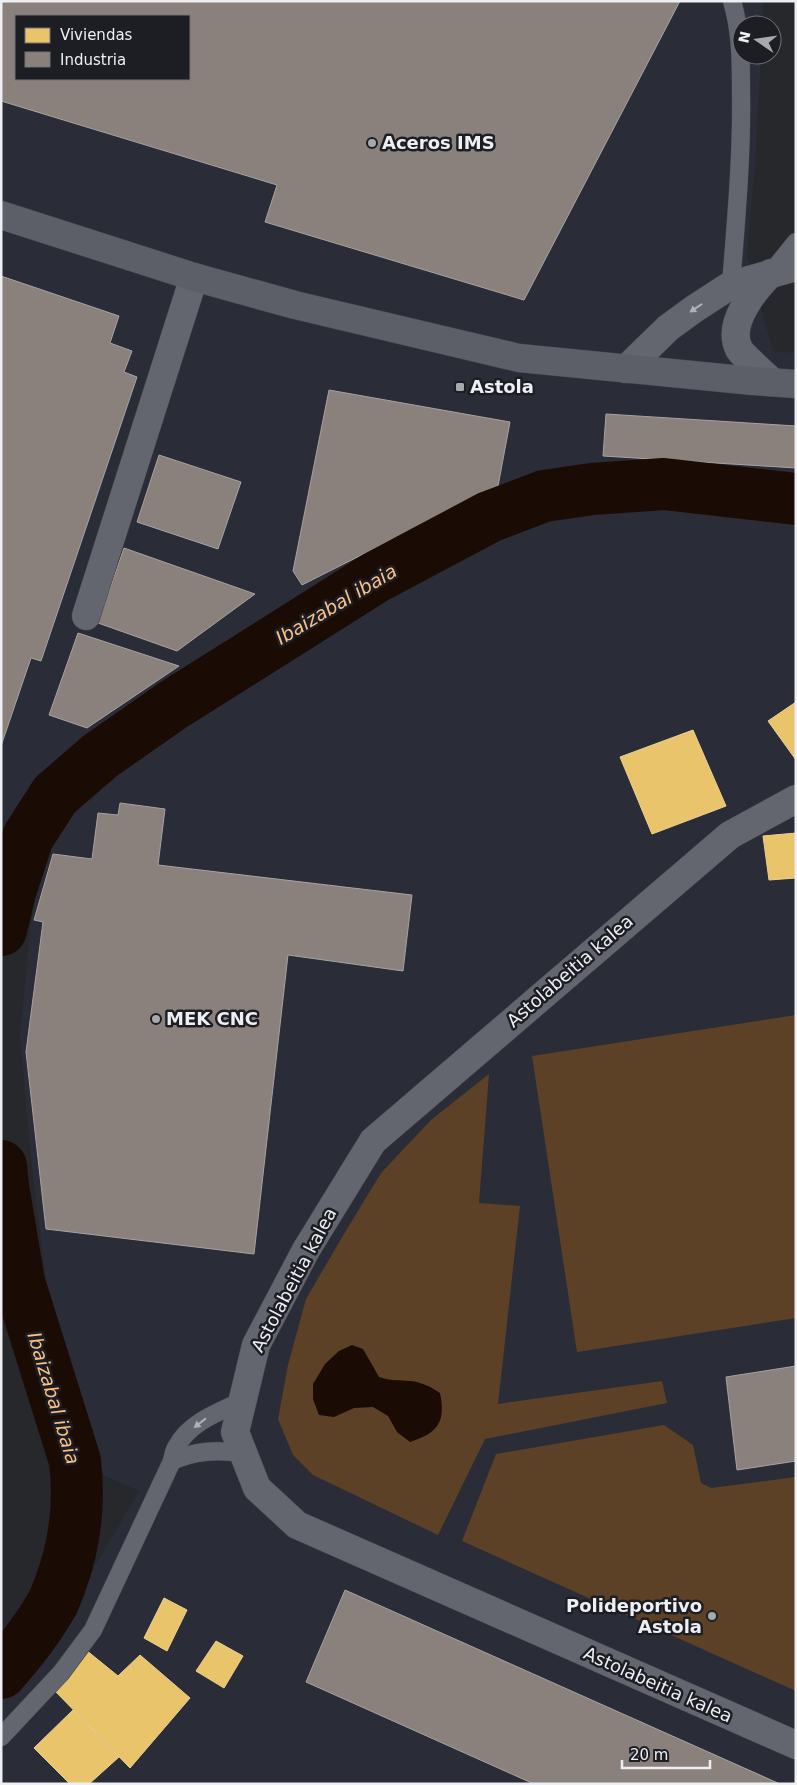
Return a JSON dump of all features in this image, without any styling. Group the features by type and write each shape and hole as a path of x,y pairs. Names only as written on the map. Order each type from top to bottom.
{"street":[{"path":"1,215 194,277 304,307 519,358 784,383"},
{"path":"626,369 668,328 694,308 731,285 783,270"},
{"path":"783,270 762,282 740,313 736,332 739,349 784,383"},
{"path":"86,616 194,277"},
{"name":"Astolabeitia kalea","path":"796,798 730,835 373,1141 306,1250 256,1345 235,1432 257,1488 296,1525 796,1745"}],"lane":[{"path":"731,285 742,142 741,50 732,1"},
{"path":"783,270 796,242"},
{"path":"1,1737 61,1674 93,1630 172,1461 177,1446 189,1432 208,1417 242,1401"},
{"path":"172,1461 198,1453 220,1450 243,1454"}],"shaded area":[{"path":"1,1 763,1 762,15 732,15 732,65 760,65 747,257 773,351 796,353 796,1784 1,1784 1,1693 85,1584 139,1491 92,1470 64,1379 50,1311 32,1168 20,1037 30,929 39,875 1,858"},
{"path":"796,1015 796,1318 577,1352 532,1056"},
{"path":"489,1074 479,1203 520,1206 498,1404 662,1381 667,1403 485,1439 438,1535 313,1475 293,1455 278,1419 288,1365 306,1299 381,1173 431,1120"},
{"path":"352,1345 363,1349 379,1377 418,1382 440,1393 442,1412 438,1425 427,1435 410,1442 397,1432 388,1416 373,1407 354,1408 334,1417 319,1415 313,1399 313,1384 325,1364 339,1351"},
{"name":"Polideportivo Astola","path":"664,1425 693,1445 701,1483 711,1488 796,1477 796,1691 462,1541 496,1454"}],"building: Viviendas":[{"path":"796,702 796,760 768,721"},
{"path":"693,730 726,806 652,834 620,757"},
{"path":"796,833 796,878 769,880 763,836"},
{"path":"164,1598 187,1610 167,1651 144,1638"},
{"path":"216,1641 243,1656 224,1688 196,1671"},
{"path":"86,1650 118,1676 140,1655 190,1698 130,1768 55,1691"},
{"path":"73,1710 119,1757 89,1784 70,1784 34,1748"}],"building: Industria":[{"name":"Aceros IMS","path":"1,1 680,1 524,300 265,222 277,185 1,101"},
{"path":"1,276 119,316 110,343 132,351 124,372 137,377 41,661 31,658 1,746"},
{"path":"329,390 510,422 498,486 302,585 293,571"},
{"path":"606,414 796,426 796,468 603,456"},
{"path":"159,455 241,482 218,549 137,522"},
{"path":"124,548 255,594 177,651 98,623"},
{"path":"78,633 179,666 87,728 49,715"},
{"name":"MEK CNC","path":"120,803 165,809 158,865 412,895 403,971 288,955 254,1254 46,1229 26,1052 43,922 34,920 53,854 92,859 98,813 118,815"},
{"path":"796,1366 796,1461 737,1470 726,1377"},
{"path":"345,1590 780,1784 534,1784 306,1682"}],"waterway":[{"name":"Ibaizabal ibaia","path":"1,930 10,892 28,837 55,795 100,756 173,705 376,577 489,517 544,496 592,489 664,484 796,499"},
{"name":"Ibaizabal ibaia","path":"1,1166 19,1282 75,1461 77,1492 73,1539 55,1599 34,1632 1,1673"}],"place":[{"name":"Aceros IMS","path":"372,143"},
{"name":"Astola","path":"460,387"},
{"name":"MEK CNC","path":"156,1019"},
{"name":"Polideportivo Astola","path":"712,1616"}]}
